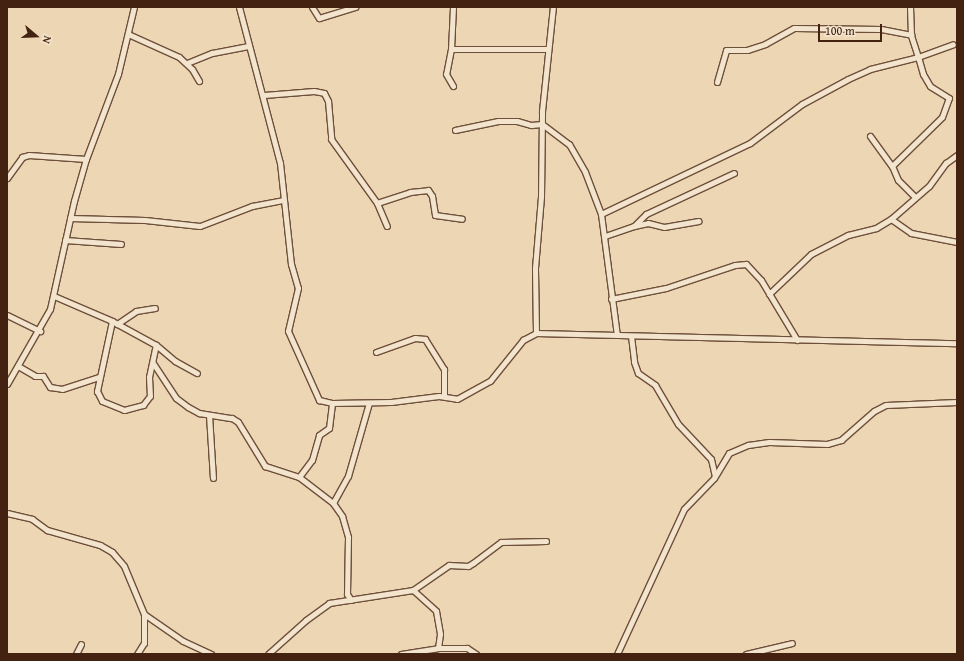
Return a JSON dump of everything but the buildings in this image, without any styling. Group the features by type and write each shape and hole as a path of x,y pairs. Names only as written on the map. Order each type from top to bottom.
{"street":[{"path":"7,384 40,331 54,296 70,218 86,159 118,74 134,7"},
{"path":"239,7 248,46 264,95 277,143 284,193 282,200 291,264 298,288 288,331 317,398 332,403 369,403 444,396 457,399 482,387 523,340 536,333 957,343"},
{"path":"312,7 319,18 353,7"},
{"path":"453,7 451,49 446,74 453,86"},
{"path":"536,333 535,264 540,203 542,124 548,49 554,7"},
{"path":"892,166 942,116 948,105 948,96 930,86 923,74 912,35 910,7"},
{"path":"717,82 726,50 747,50 765,44 794,28 881,29 912,35"},
{"path":"128,34 168,51 187,63 199,81"},
{"path":"601,214 750,143 802,104 848,79 870,69 918,57 953,44"},
{"path":"187,63 212,53 248,46"},
{"path":"451,49 548,49"},
{"path":"264,95 314,91 324,93 328,101 331,139 378,203 387,226"},
{"path":"455,130 498,121 517,121 531,125 542,124 569,144 585,172 601,214 605,236 611,299 617,335"},
{"path":"870,136 892,166 898,180 915,197"},
{"path":"7,178 22,157 29,155 86,159"},
{"path":"769,294 812,254 848,235 876,228 891,219 935,179 946,163 957,156"},
{"path":"634,226 655,210 695,193 734,173"},
{"path":"378,203 410,192 428,190 432,196 435,214 462,219"},
{"path":"70,218 150,220 200,226 252,206 282,200"},
{"path":"891,219 910,233 957,242"},
{"path":"605,236 634,226 648,224 664,227 698,221"},
{"path":"65,240 121,244"},
{"path":"611,299 666,288 735,265 746,264 754,270 797,340"},
{"path":"54,296 115,323 156,345 175,361 197,373"},
{"path":"155,308 136,311 115,323 99,377 97,391 102,401 124,410 140,408 150,396 149,377 156,345"},
{"path":"7,315 40,331"},
{"path":"631,336 634,362 638,373 655,385 678,424 711,459 715,476"},
{"path":"376,352 415,338 425,339 444,369 444,396"},
{"path":"153,363 176,398 188,407 209,415 232,418 238,422 265,466 300,477 333,503 342,516 348,537 346,578 347,594 351,600"},
{"path":"18,366 35,376 43,376 50,387 62,389 99,377"},
{"path":"617,654 684,509 715,476 729,453 748,445 769,442 827,444 841,440 874,411 886,405 957,402"},
{"path":"300,477 312,460 319,435 329,428 332,403"},
{"path":"333,503 348,476 369,403"},
{"path":"209,415 213,478"},
{"path":"7,513 32,519 47,530 100,545 112,552 124,566 144,614 144,643 138,654"},
{"path":"268,654 324,607 336,601 413,590 449,565 468,566 500,542 546,541"},
{"path":"413,590 436,611 440,634 438,648"},
{"path":"144,614 183,641 211,654"},
{"path":"746,654 792,643"},
{"path":"76,654 80,644"},
{"path":"401,654 438,648 467,648 476,654"}]}
